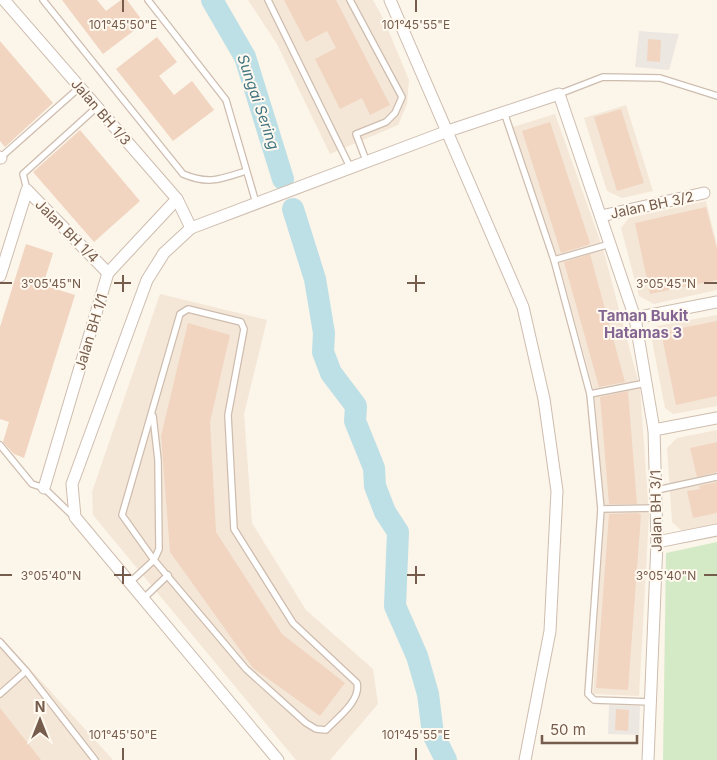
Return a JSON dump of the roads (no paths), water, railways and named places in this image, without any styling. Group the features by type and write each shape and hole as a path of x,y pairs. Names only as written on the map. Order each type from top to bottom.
{"street":[{"name":"Jalan BH 1/3","path":"4,0 177,199 191,228"},
{"path":"390,0 523,307 544,399 557,490 550,631 525,760"},
{"path":"278,760 128,584 75,517 72,484 147,280 164,253 191,228 448,131 559,94"},
{"name":"Jalan BH 3/1","path":"559,94 635,318 654,430 658,508 648,760"},
{"path":"0,276 27,190"},
{"name":"Jalan BH 1/4","path":"27,190 108,273"},
{"name":"Jalan BH 3/2","path":"601,216 704,194"},
{"name":"Jalan BH 1/1","path":"44,488 108,273 177,199"},
{"path":"635,318 717,302"},
{"path":"654,430 717,418"},
{"path":"657,542 717,530"}],"lane":[{"path":"42,0 183,174 212,182 246,171"},
{"path":"148,0 226,100 256,203"},
{"path":"268,0 351,169"},
{"path":"350,0 402,97 395,112 386,122 356,134 367,162"},
{"path":"559,94 604,77 660,78 717,96"},
{"path":"0,158 80,87"},
{"path":"27,190 23,174 97,107"},
{"path":"504,112 554,260 590,394 601,509 588,694 594,700 651,702"},
{"path":"554,260 610,244"},
{"path":"188,309 241,322 244,336 228,415 234,529 293,623 357,683 358,689 355,698 326,730 316,730 246,668 154,560 122,515 152,413 180,314 188,309"},
{"path":"590,394 647,383"},
{"path":"128,584 154,560 159,549 158,460 152,413"},
{"path":"0,445 32,484 44,488 75,517"},
{"path":"657,490 717,477"},
{"path":"601,509 658,508"},
{"path":"142,600 168,575"},
{"path":"0,642 26,671 95,760"},
{"path":"0,694 26,671"}],"waterway":[{"name":"Sungai Sering","path":"212,0 245,57 283,179"},
{"name":"Sungai Sering","path":"293,209 315,279 324,333 323,352 331,373 356,406 355,421 374,468 375,486 385,512 398,532 395,606 417,656 428,694 433,734 446,760"}],"district":[{"name":"Taman Bukit Hatamas 3","path":"643,324"}]}
